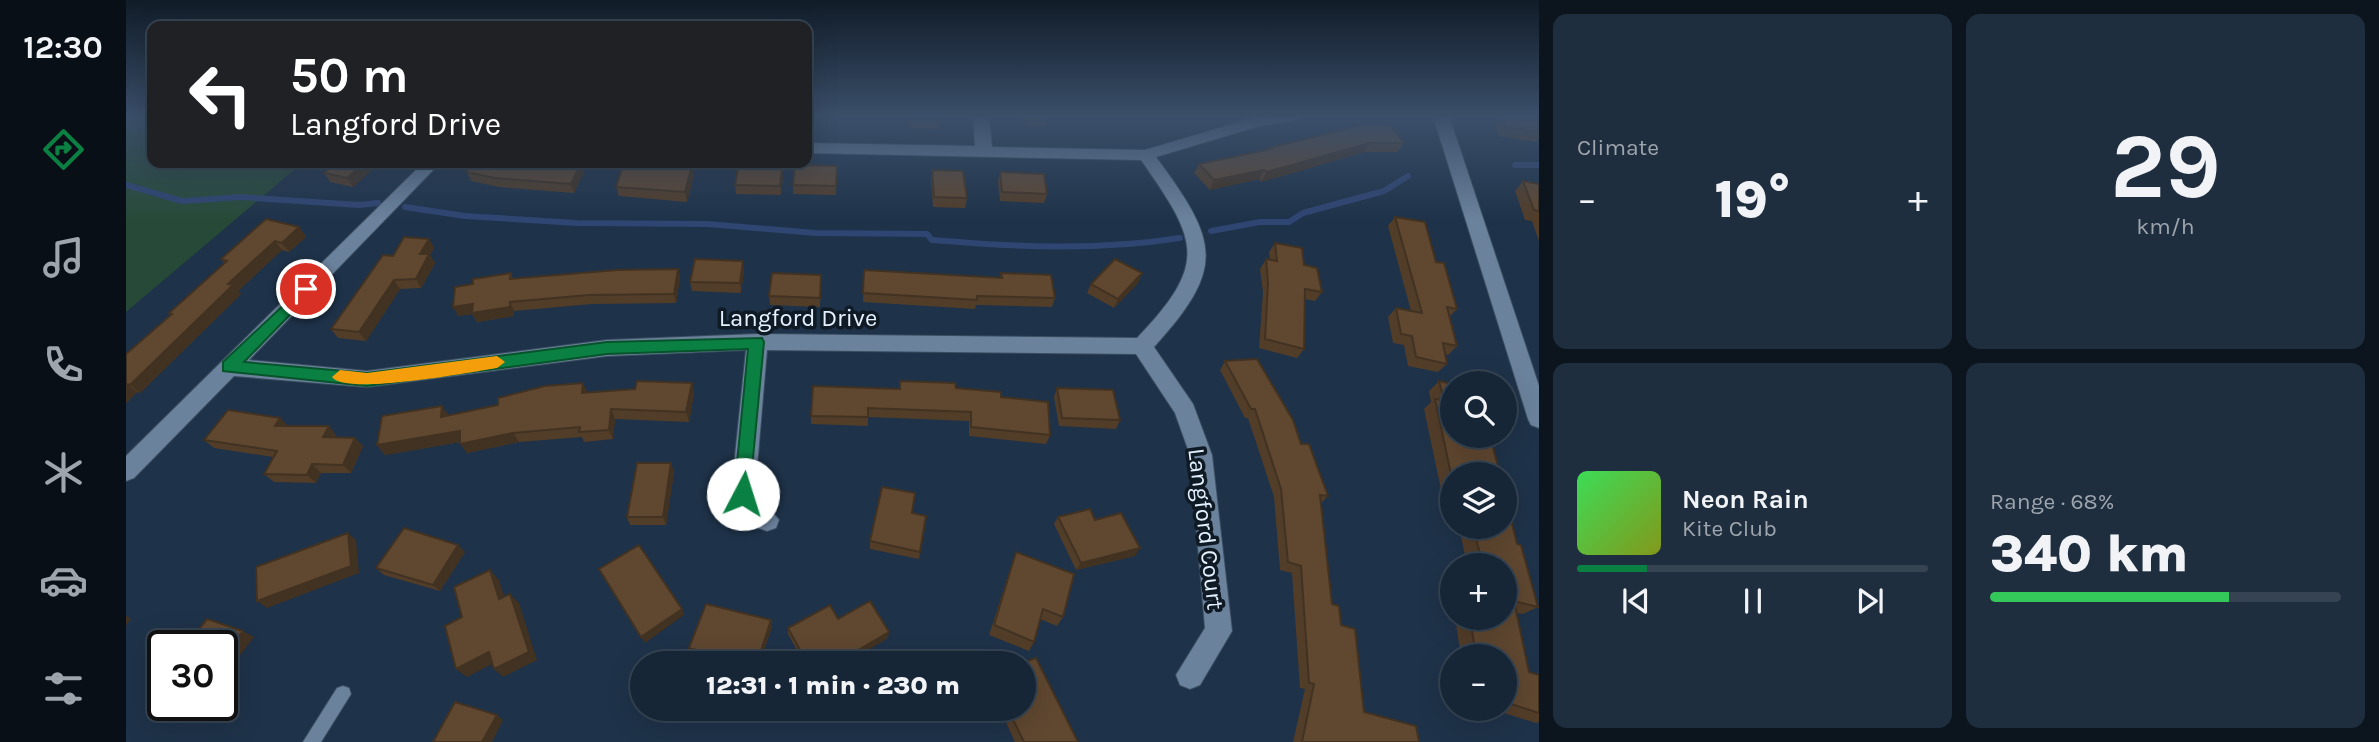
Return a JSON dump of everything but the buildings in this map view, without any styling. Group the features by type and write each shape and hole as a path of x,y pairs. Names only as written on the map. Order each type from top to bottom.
{"street":[{"path":"923,151 1146,155 1159,151"},
{"path":"1447,151 1539,419"},
{"path":"1142,346 1178,310 1190,290 1195,280 1200,245 1182,204 1146,155"},
{"path":"126,471 427,168"},
{"path":"757,342 743,494 768,520"},
{"name":"Langford Drive","path":"229,367 367,379 607,348 757,342 1142,346"},
{"name":"Langford Court","path":"1142,346 1185,410 1201,455 1219,631 1190,675"}],"lane":[{"path":"311,742 343,694"}],"green space":[{"path":"126,151 147,151 147,168 296,168 126,312"}],"waterway":[{"path":"1515,165 1539,165"},
{"path":"1211,231 1260,222 1289,222 1303,213 1384,191 1408,176"},
{"path":"126,185 182,201 240,197 359,205 378,203"},
{"path":"405,207 465,216 577,223 707,224 815,233 927,234 932,240 1025,246 1118,245 1180,238"}],"slow traffic":[{"path":"340,377 367,379 497,362"}],"route":[{"path":"306,289 229,367 367,379 607,348 757,342 743,494"}]}
